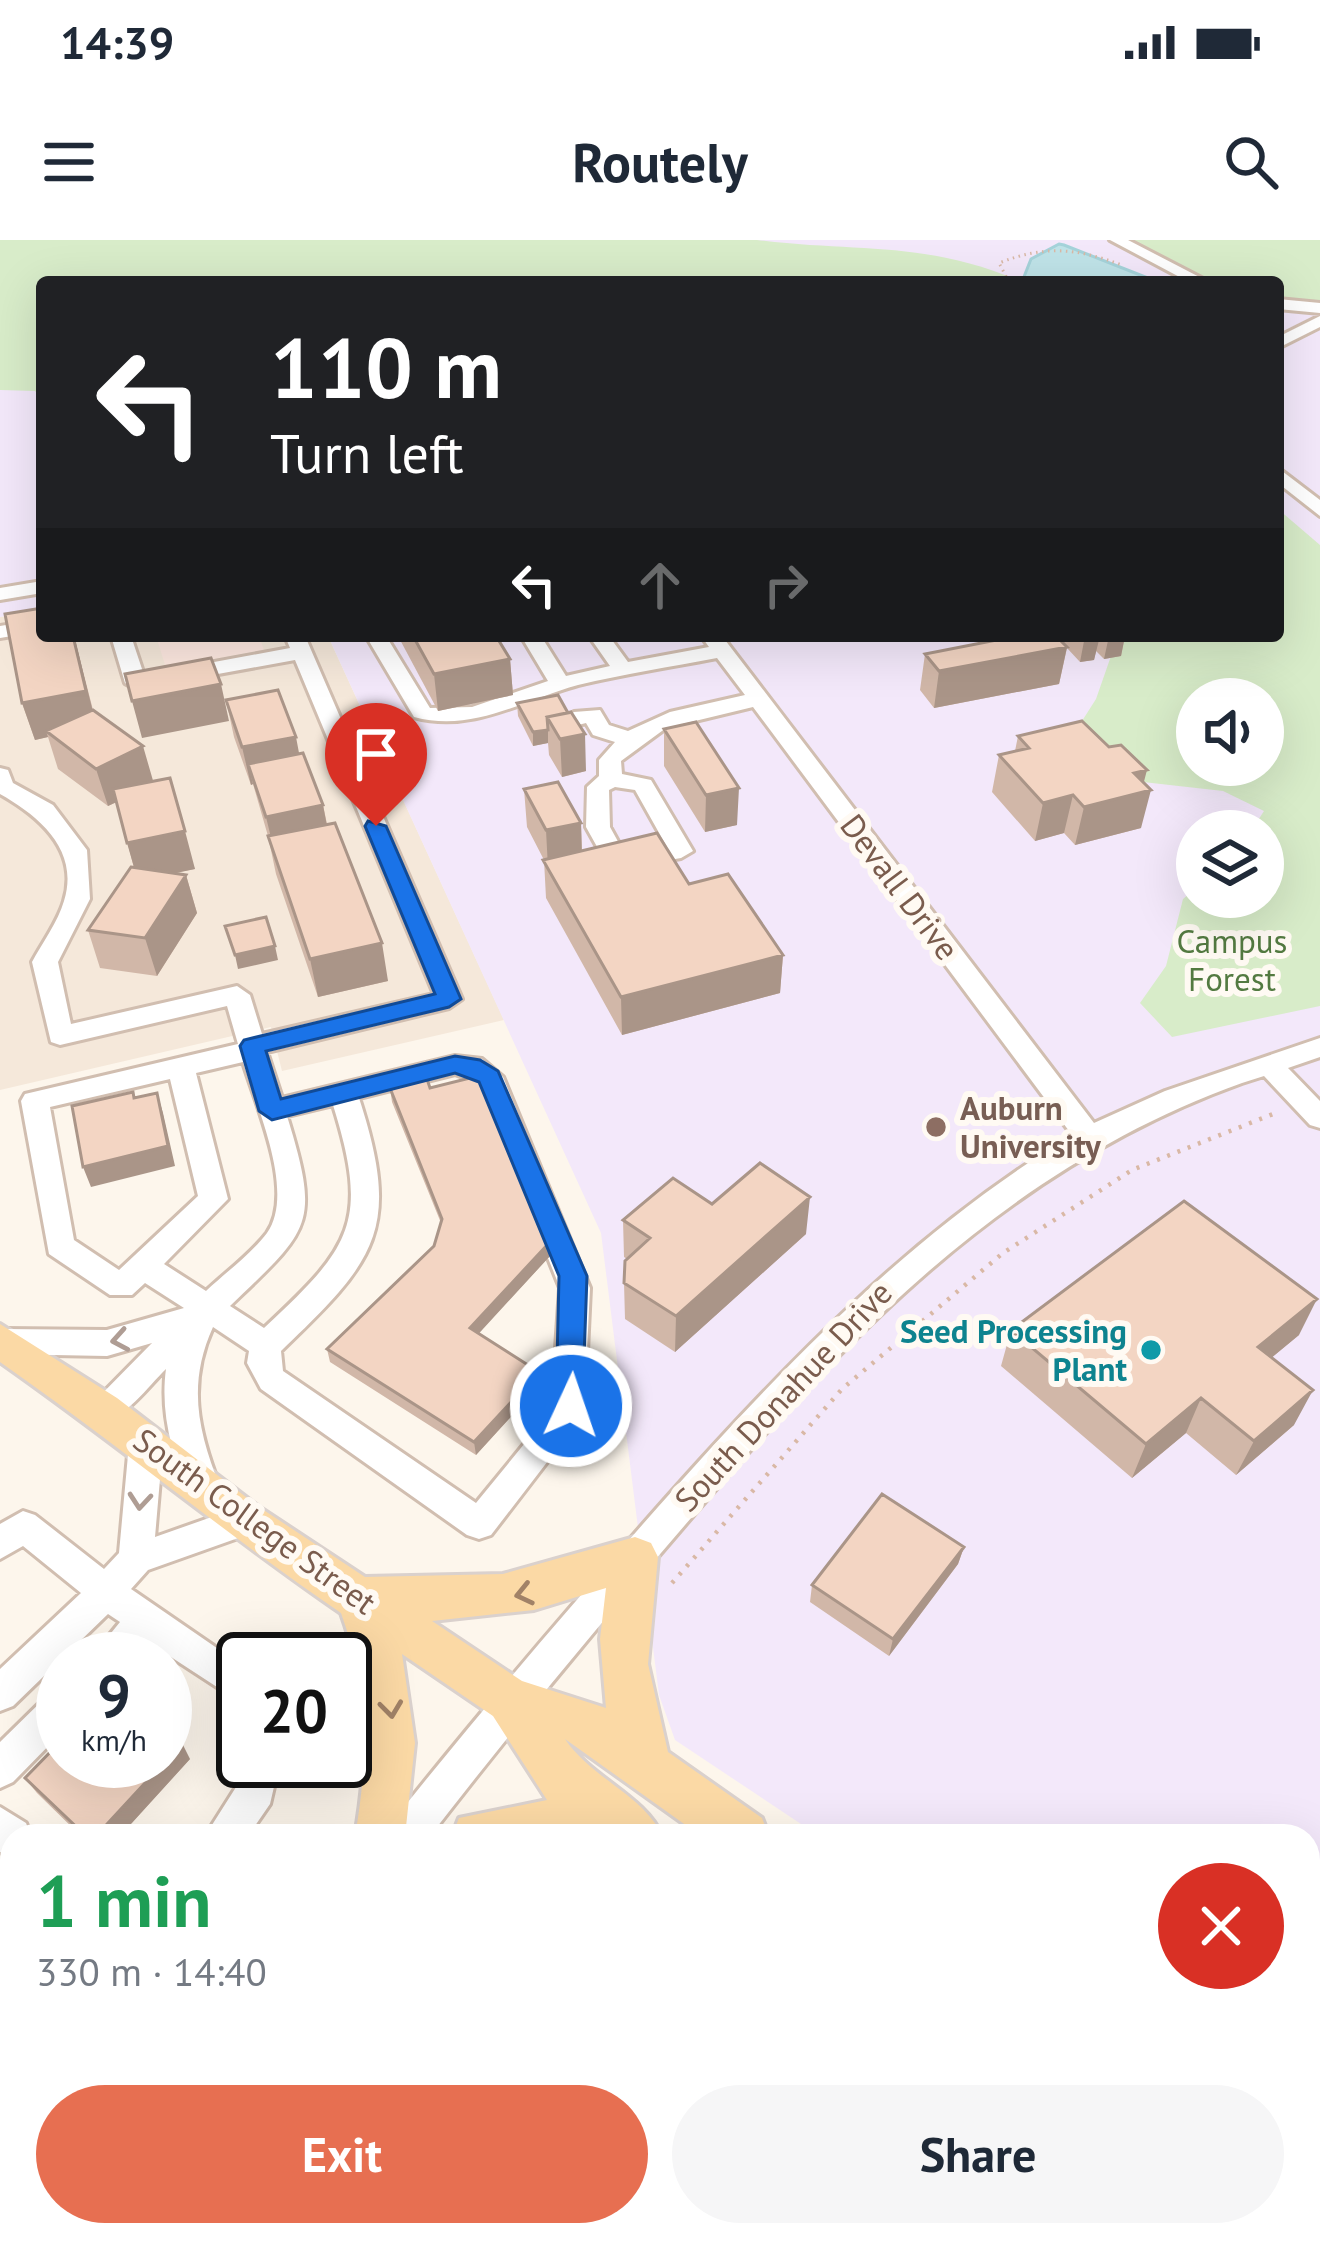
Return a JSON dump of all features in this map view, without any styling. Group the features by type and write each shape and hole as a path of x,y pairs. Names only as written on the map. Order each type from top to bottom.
{"main road":[{"name":"South College Street","path":"2,1341 102,1410 243,1521 510,1700 587,1723 727,1824"},
{"path":"382,1824 393,1762 394,1720 387,1680 359,1598 445,1604 496,1600 586,1576 652,1573"},
{"path":"649,1768 624,1688 621,1657 622,1619 652,1573"},
{"name":"South College Street","path":"510,1700 564,1783 620,1824"}],"street":[{"path":"1117,240 1189,276"},
{"path":"1284,305 1320,308"},
{"path":"1284,341 1320,321"},
{"path":"1284,478 1320,510"},
{"path":"0,594 36,587"},
{"path":"0,632 36,626"},
{"path":"124,642 136,683 299,644 449,999 35,1101 60,1246 121,1287 213,1199 181,1067"},
{"path":"380,642 422,712 431,716 530,699 560,684 716,644"},
{"path":"535,642 560,684"},
{"path":"603,642 624,670"},
{"name":"Devall Drive","path":"716,644 1090,1138"},
{"path":"611,779 610,760 626,738 660,722 759,700"},
{"path":"574,719 592,715 601,730 626,738"},
{"path":"0,775 2,787 45,810 63,829 77,863 78,899 45,962 60,1036 237,995 293,1186 289,1219 263,1258 102,1410"},
{"name":"South Donahue Drive","path":"415,1824 510,1700 652,1573 782,1387 870,1298 961,1223 1090,1138 1174,1098 1320,1048"},
{"path":"1270,1064 1308,1112"},
{"path":"272,1111 343,1092 455,1065 472,1066 489,1077 573,1276 571,1406 479,1524 272,1380 263,1363 266,1346 344,1268 365,1226 370,1173 343,1092"},
{"path":"143,1266 266,1346"},
{"path":"2,1341 107,1343 176,1325 208,1307"},
{"path":"203,1487 185,1441 177,1393 185,1348 208,1307"},
{"path":"136,1559 146,1444"},
{"path":"0,1694 136,1559 243,1521"},
{"path":"0,1544 23,1526 144,1621 216,1670"},
{"path":"134,1632 144,1621"},
{"path":"0,1769 36,1732"},
{"path":"233,1824 256,1788"}],"path":[{"path":"1006,276 999,263 1042,242"},
{"path":"1062,242 1072,244"},
{"path":"652,1573 842,1388 1003,1252 1132,1170 1308,1112"}],"shaded area":[{"name":"Auburn University","path":"0,240 1320,240 1320,1824 801,1824 675,1740 659,1695 601,1233 331,642 1284,642 1284,276 36,276 36,611 0,617"},
{"path":"36,611 36,642 331,642 504,1020 282,1071 271,1027 0,1090 0,617"},
{"path":"158,642 261,642 264,650 166,668"}],"green space":[{"path":"0,240 757,240 922,254 1006,276 36,276 36,392 0,390"},
{"path":"1131,240 1320,240 1320,306 1284,302 1284,276 1205,276 1168,263"},
{"name":"Campus Forest","path":"1284,514 1320,545 1320,1006 1172,1037 1140,1003 1166,966 1178,918 1284,918 1284,810 1262,810 1223,791 1179,786 1284,786 1284,678 1176,678 1176,786 1143,782 1075,732 1096,699 1116,642 1284,642"}],"water":[{"path":"1059,244 1142,276 1024,276 1031,259"}],"building":[{"path":"36,609 36,642 74,642 86,691 22,703 5,614"},
{"path":"416,642 500,642 510,659 434,674"},
{"path":"986,642 1062,642 1067,647 939,671 925,654"},
{"path":"211,658 221,684 132,701 125,674"},
{"path":"278,690 296,737 242,747 226,700"},
{"path":"558,695 568,713 547,717 548,730 533,732 517,703"},
{"path":"93,710 143,746 96,769 46,731"},
{"path":"571,712 585,734 560,739 547,717"},
{"path":"1082,721 1109,747 1121,745 1147,770 1134,773 1151,790 1084,807 1073,795 1043,803 999,755 1029,748 1018,736"},
{"path":"696,722 739,788 706,795 664,729"},
{"path":"303,753 323,805 266,817 248,764"},
{"path":"170,778 185,831 127,843 113,789"},
{"path":"558,782 581,823 546,830 524,789"},
{"path":"335,823 382,943 310,959 268,836"},
{"path":"657,833 689,884 728,874 783,955 621,997 543,860"},
{"path":"131,867 186,875 145,938 88,930"},
{"path":"266,917 275,946 235,955 225,926"},
{"path":"478,1076 549,1243 470,1328 539,1372 474,1442 327,1349 434,1246 442,1219 390,1088 427,1079 430,1088"},
{"path":"133,1092 134,1098 157,1093 168,1146 83,1167 72,1106"},
{"path":"760,1163 810,1197 676,1316 624,1283 625,1261 650,1238 623,1220 673,1178 712,1204"},
{"name":"Seed Processing Plant","path":"1184,1201 1317,1299 1258,1347 1313,1390 1254,1441 1201,1398 1146,1444 1011,1330"},
{"path":"882,1494 964,1547 893,1639 812,1585"},
{"path":"36,1767 36,1788 140,1788 107,1824 73,1824 25,1778"}],"place":[{"name":"Auburn University","path":"936,1127"},
{"name":"Seed Processing Plant","path":"1151,1350"}],"route":[{"path":"376,826 449,999 252,1046 272,1111 455,1065 472,1066 489,1077 573,1276 571,1406"}]}
